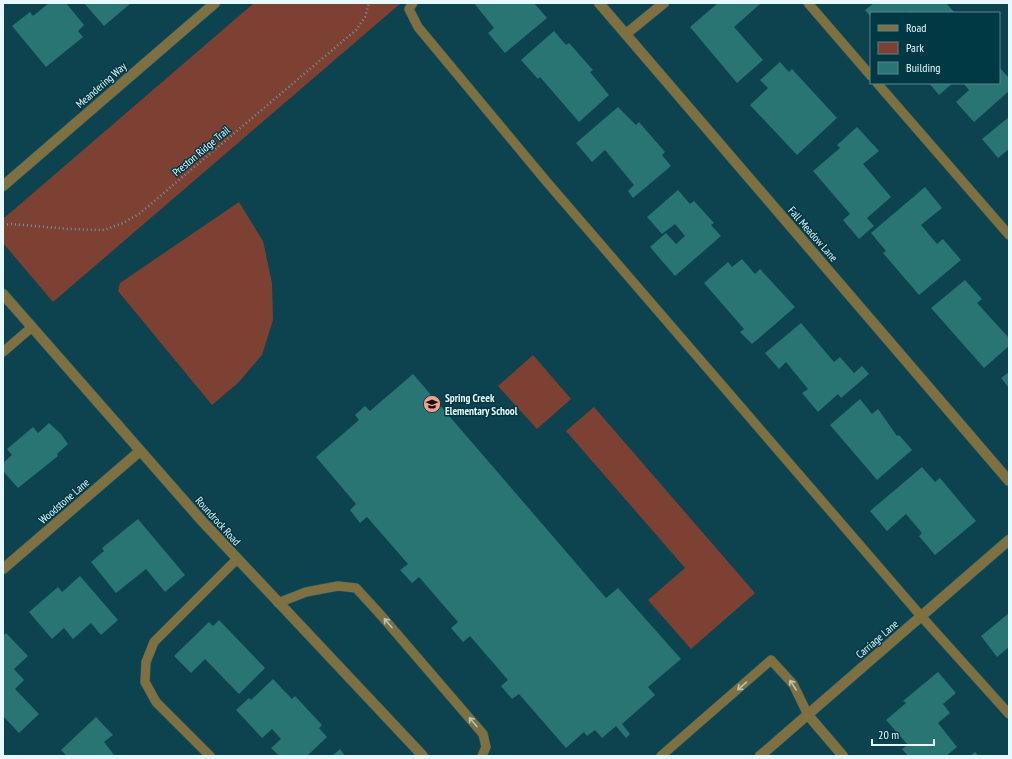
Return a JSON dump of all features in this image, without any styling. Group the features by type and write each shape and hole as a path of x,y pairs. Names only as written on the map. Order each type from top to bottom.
{"street":[{"name":"Meandering Way","path":"3,186 215,3"},
{"name":"Fall Meadow Lane","path":"599,3 1009,481"},
{"path":"626,34 664,3"},
{"name":"Roundrock Road","path":"3,294 202,521 423,756"},
{"name":"Woodstone Lane","path":"3,569 140,451"},
{"name":"Carriage Lane","path":"760,756 1009,540"},
{"path":"808,715 843,756"}],"lane":[{"path":"413,3 409,10 418,27 551,187 921,616 1009,714"},
{"path":"808,3 870,75"},
{"path":"878,84 1009,235"},
{"path":"3,352 32,327"},
{"path":"210,756 156,702 145,682 146,662 154,642 237,559"},
{"path":"278,603 306,592 338,586 356,588 389,624 483,734 486,747 482,756"},
{"path":"661,756 771,660 793,684 808,715"}],"path":[{"name":"Preston Ridge Trail","path":"3,225 11,224 69,229 104,230 123,223 139,214 356,30 365,17 369,3"}],"green space":[{"path":"254,3 401,3 53,302 3,243 3,219"},
{"path":"239,202 263,241 272,283 273,320 262,355 238,383 212,405 118,291 120,283"},
{"path":"533,355 571,399 537,429 498,386"},
{"path":"594,407 755,593 691,649 648,600 685,568 566,431"}],"building":[{"path":"49,3 66,3 84,25 78,31 83,37 46,67 12,26 30,12 33,16"},
{"path":"84,3 131,3 104,26"},
{"path":"474,3 534,3 547,18 505,53 488,33 494,28"},
{"path":"718,3 760,4 734,27 763,60 737,83 690,27"},
{"path":"874,3 946,3 954,12 870,12 870,16 865,10"},
{"path":"554,31 566,45 569,43 593,70 590,72 609,95 579,122 540,77 538,79 521,60"},
{"path":"780,62 789,72 792,69 837,118 797,155 750,105 768,88 760,80"},
{"path":"1000,68 1009,78 1009,91 974,122 956,102 969,90 964,84 1000,84"},
{"path":"930,84 952,84 939,95"},
{"path":"618,107 636,125 639,122 665,152 662,155 671,166 633,198 628,191 634,185 605,150 592,162 576,143"},
{"path":"1009,117 1009,149 998,158 982,139"},
{"path":"857,127 879,151 863,164 891,197 867,218 874,226 859,239 843,220 850,214 813,171 840,148 837,145"},
{"path":"925,187 942,208 921,225 937,244 943,239 961,260 919,295 883,253 886,251 871,233"},
{"path":"678,190 690,204 694,201 714,223 711,225 721,236 675,276 650,247 666,233 676,244 685,236 675,224 662,234 647,217"},
{"path":"742,259 755,274 760,269 795,307 752,344 740,332 744,329 704,283 728,262 732,267"},
{"path":"965,280 982,299 977,303 1009,338 1009,346 984,368 931,308"},
{"path":"801,323 834,362 840,357 854,373 862,366 869,374 841,398 838,394 818,412 802,393 808,389 786,362 779,369 765,353"},
{"path":"1009,372 1009,388 1001,378"},
{"path":"413,374 606,598 618,588 681,659 648,687 655,695 622,724 630,734 626,738 616,726 602,738 595,730 587,736 584,732 566,748 519,694 512,699 501,686 508,680 470,636 463,642 451,628 458,622 419,577 412,583 400,570 408,564 367,517 360,523 350,510 356,504 316,457 359,420 355,415 365,406 370,411"},
{"path":"860,399 872,414 878,409 897,436 899,435 912,450 877,480 830,425"},
{"path":"49,423 61,434 68,444 57,454 58,456 18,488 3,471 3,463 12,455 7,449 33,427 38,433"},
{"path":"922,467 935,482 940,478 976,521 935,555 919,536 922,533 906,514 887,531 870,511"},
{"path":"138,519 185,575 165,592 146,569 116,593 91,562 104,551 102,548"},
{"path":"80,576 118,620 101,635 91,623 73,639 64,628 52,639 29,612 58,587 62,592"},
{"path":"1009,613 1009,647 997,657 981,636"},
{"path":"219,620 265,668 239,694 205,659 191,673 174,656 209,622 213,626"},
{"path":"6,633 28,656 14,669 24,680 15,689 39,714 19,733 3,716 3,636"},
{"path":"938,672 956,693 943,704 950,713 938,723 957,747 946,756 908,756 902,749 908,745 886,720 906,703 903,701"},
{"path":"273,679 292,699 295,696 322,725 319,728 327,737 307,756 279,756 271,748 281,739 272,729 262,738 236,710 249,698 251,700"},
{"path":"96,717 113,735 104,742 115,756 67,756 61,750"},
{"path":"340,749 345,756 332,756"},
{"path":"975,752 979,756 970,756"}],"place":[{"name":"Spring Creek Elementary School","path":"432,404"}]}
